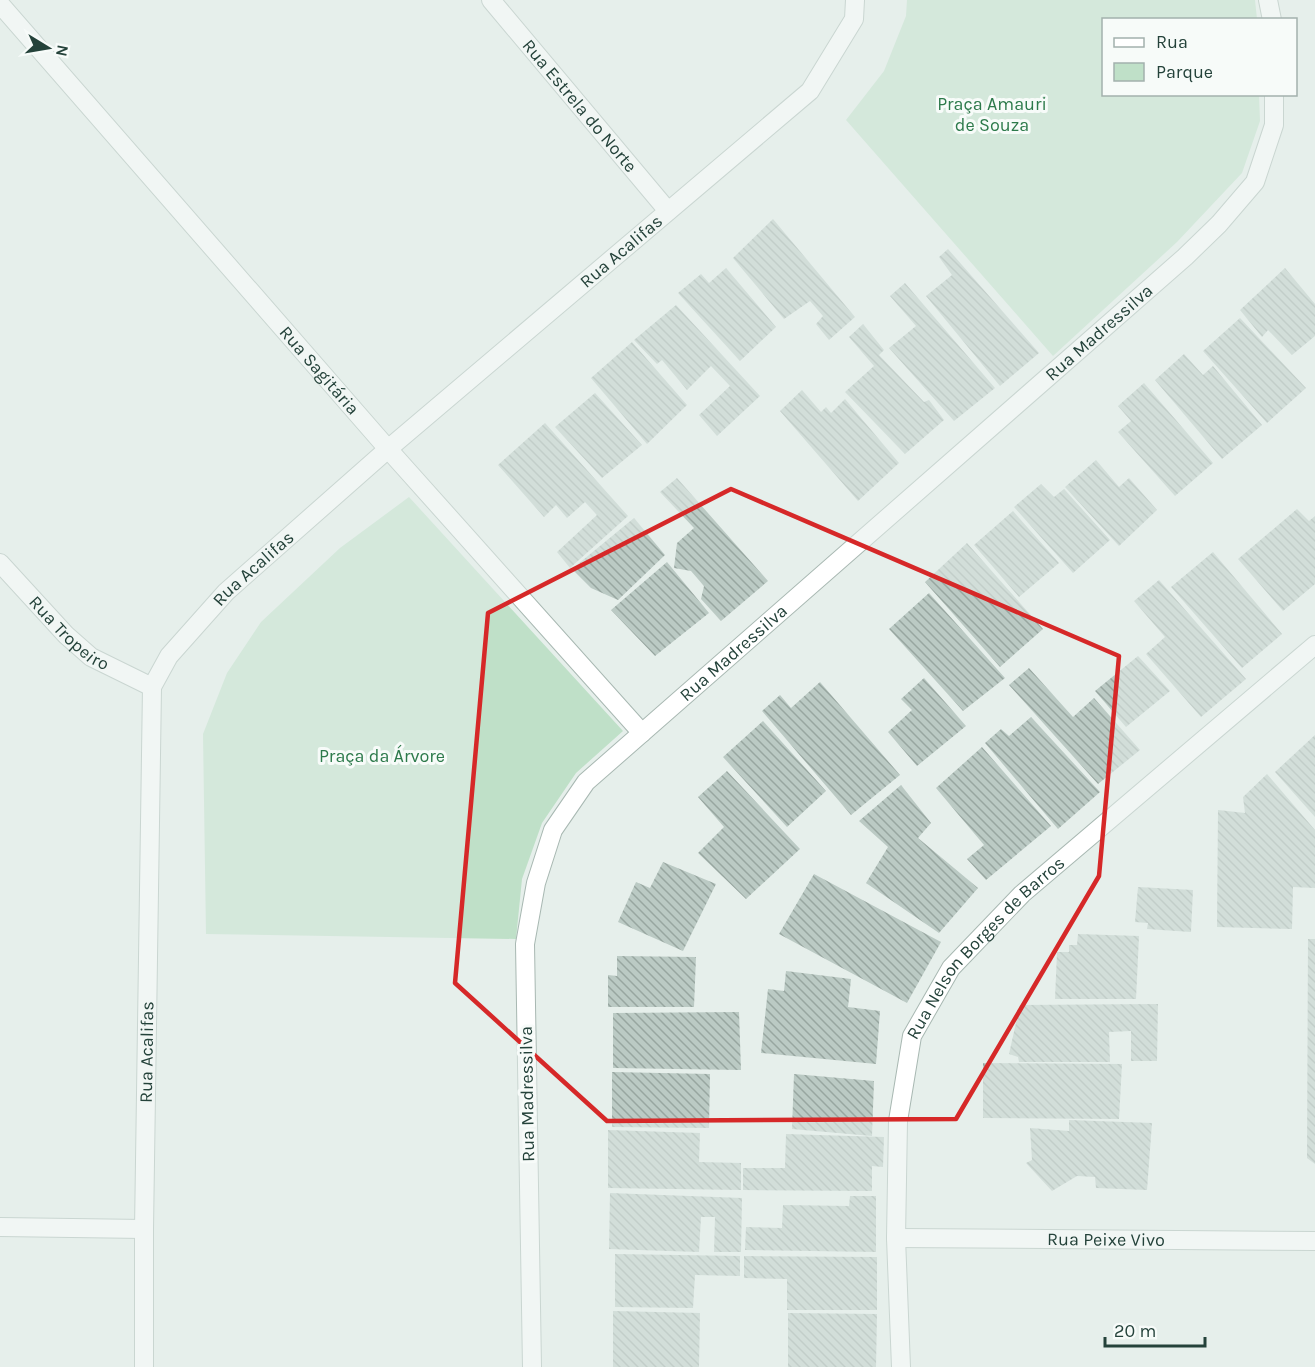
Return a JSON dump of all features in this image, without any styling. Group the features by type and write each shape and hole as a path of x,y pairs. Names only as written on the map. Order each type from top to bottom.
{"street":[{"name":"Rua Estrela do Norte","path":"491,0 668,211"},
{"name":"Rua Acalifas","path":"144,1367 152,687 169,656 226,592 388,449 810,91 854,19 855,0"},
{"path":"1268,0 1272,18"},
{"name":"Rua Sagitária","path":"0,4 388,449 642,733"},
{"name":"Rua Madressilva","path":"532,1367 525,944 536,883 553,830 586,782 1176,265 1219,224 1255,182 1274,125 1274,96"},
{"name":"Rua Tropeiro","path":"0,563 66,635 91,657 152,687"},
{"name":"Rua Nelson Borges de Barros","path":"901,1367 896,1238 898,1121 912,1036 951,968 1022,894 1315,645"},
{"path":"0,1227 144,1229"},
{"name":"Rua Peixe Vivo","path":"896,1238 1315,1241"}],"highlighted area":[{"path":"731,489 1119,656 1099,876 956,1119 607,1121 455,983 488,613"}],"green space":[{"name":"Praça Amauri de Souza","path":"907,0 1255,0 1257,18 1102,18 1102,96 1259,96 1260,121 1242,173 1177,242 1053,356 846,120 884,71 906,16"},
{"name":"Praça da Árvore","path":"409,497 623,731 576,773 542,823 522,879 516,939 206,934 203,734 227,673 261,622 340,548"}],"building":[{"path":"773,219 855,317 829,340 816,324 823,316 810,301 784,319 733,258"},
{"path":"948,249 1039,353 1000,386 926,296 952,275 939,257"},
{"path":"726,268 776,327 740,361 678,293 701,274 709,283"},
{"path":"1285,268 1315,304 1315,336 1292,355 1268,330 1262,337 1240,310"},
{"path":"905,283 995,388 954,421 889,348 916,326 890,296"},
{"path":"676,305 760,396 717,436 699,415 730,386 711,366 687,390 662,360 657,364 634,340"},
{"path":"1240,318 1306,388 1267,423 1203,351"},
{"path":"863,324 884,350 879,355 924,402 929,400 944,420 905,454 845,392 874,366 849,337"},
{"path":"632,342 687,405 647,444 591,378"},
{"path":"1184,354 1203,375 1213,366 1262,425 1222,459 1155,380"},
{"path":"1144,383 1213,463 1175,496 1118,432 1131,421 1118,406"},
{"path":"802,390 821,412 826,407 831,413 845,399 899,463 858,501 780,411"},
{"path":"595,393 642,445 602,478 555,427"},
{"path":"545,423 628,516 570,568 557,552 597,515 585,502 567,518 556,505 544,517 498,465"},
{"path":"1096,460 1119,487 1129,478 1157,510 1119,546 1065,487"},
{"path":"677,478 768,581 721,621 701,599 704,586 691,571 674,568 677,543 694,528 660,492"},
{"path":"1041,484 1054,497 1064,489 1110,540 1073,573 1014,507"},
{"path":"1297,509 1309,521 1315,516 1315,584 1283,611 1238,559"},
{"path":"1013,511 1059,563 1019,597 974,545"},
{"path":"634,518 665,555 618,600 591,588 572,569"},
{"path":"967,543 1043,629 1000,667 925,582"},
{"path":"1213,552 1282,634 1242,668 1171,587"},
{"path":"667,562 709,613 655,656 611,610"},
{"path":"1159,580 1246,679 1201,717 1146,654 1165,637 1134,601"},
{"path":"929,593 1005,678 963,711 889,629"},
{"path":"1138,656 1170,691 1126,727 1095,691"},
{"path":"1029,668 1073,717 1094,698 1140,750 1098,784 1009,685"},
{"path":"924,678 966,726 917,766 888,732 912,710 901,699"},
{"path":"820,682 900,775 851,815 762,711 780,695 791,708"},
{"path":"1031,717 1100,792 1058,829 985,743 1001,729 1009,736"},
{"path":"763,721 826,791 787,827 723,757"},
{"path":"1315,735 1315,817 1275,772"},
{"path":"982,747 1051,826 986,880 967,859 984,845 936,788"},
{"path":"727,771 800,849 746,899 698,853 724,827 698,797"},
{"path":"1267,774 1315,830 1315,888 1293,887 1292,929 1217,927 1218,810 1245,813 1243,797"},
{"path":"901,785 931,823 918,838 978,888 939,933 866,883 888,847 859,821"},
{"path":"663,862 716,884 683,951 618,922 636,882 650,888"},
{"path":"814,874 941,942 907,1003 779,934"},
{"path":"1138,887 1193,890 1191,932 1147,929 1148,923 1135,922"},
{"path":"1078,934 1139,936 1136,999 1055,999 1057,952 1069,952 1069,945 1077,945"},
{"path":"1308,939 1315,939 1315,1164 1307,1158"},
{"path":"617,956 696,957 694,1007 608,1007 608,975 617,976"},
{"path":"786,971 851,979 848,1007 880,1011 876,1064 761,1053 768,989 784,991"},
{"path":"1158,1004 1157,1061 1131,1061 1131,1031 1109,1032 1110,1062 1019,1062 1018,1057 1009,1054 1020,1005"},
{"path":"739,1012 741,1070 613,1068 613,1013"},
{"path":"983,1063 1122,1064 1119,1119 983,1118"},
{"path":"612,1072 710,1074 709,1128 612,1127"},
{"path":"794,1074 874,1081 872,1136 792,1129"},
{"path":"1069,1120 1152,1123 1147,1190 1096,1188 1095,1177 1077,1176 1052,1191 1026,1163 1032,1160 1030,1128 1069,1131"},
{"path":"608,1130 700,1133 699,1162 741,1163 741,1190 608,1188"},
{"path":"786,1134 884,1137 883,1167 872,1166 872,1191 743,1190 743,1168 785,1168"},
{"path":"610,1193 742,1198 741,1252 714,1252 715,1217 701,1217 699,1252 609,1249"},
{"path":"850,1196 876,1196 876,1252 745,1250 746,1227 782,1228 783,1205 849,1206"},
{"path":"615,1254 740,1256 740,1276 695,1275 693,1308 615,1307"},
{"path":"744,1256 877,1257 877,1310 787,1310 787,1279 744,1278"},
{"path":"613,1311 700,1313 699,1367 613,1367"},
{"path":"788,1313 877,1314 876,1367 788,1367"}]}
